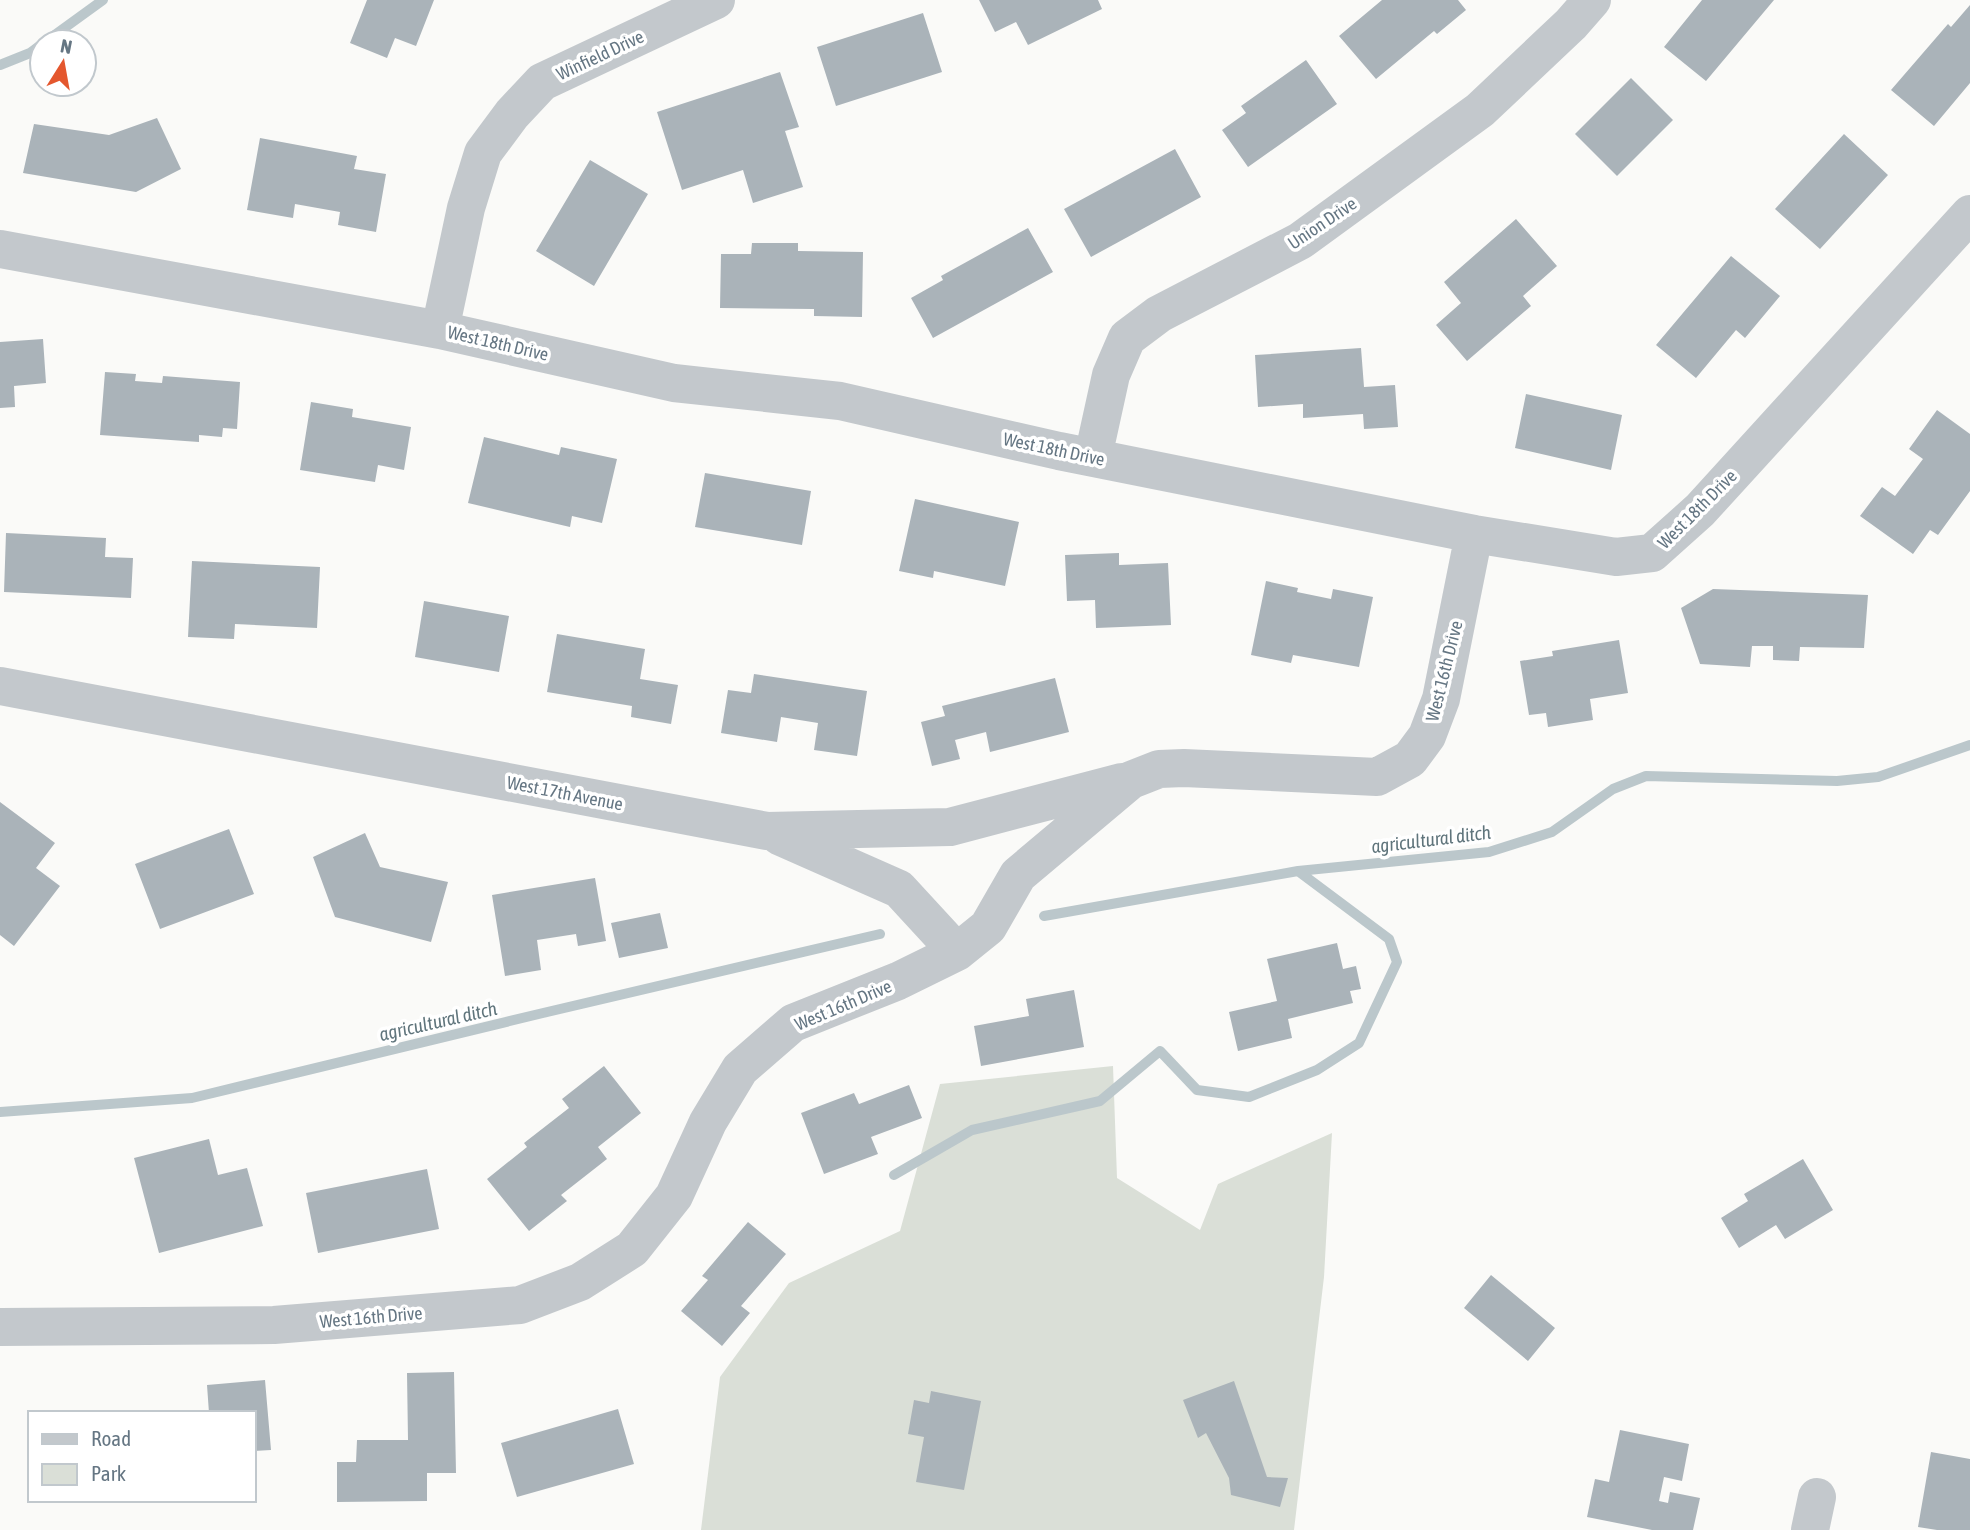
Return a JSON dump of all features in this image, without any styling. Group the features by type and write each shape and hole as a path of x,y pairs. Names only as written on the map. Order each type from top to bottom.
{"street":[{"name":"Winfield Drive","path":"440,330 466,208 483,153 512,114 542,82 716,0"},
{"name":"Union Drive","path":"1093,457 1111,375 1127,338 1159,314 1300,241 1480,110 1571,24 1592,0"},
{"name":"West 18th Drive","path":"0,249 440,330 674,383 840,401 1093,457 1474,534 1616,557 1652,553 1700,510 1970,214"},
{"name":"West 16th Drive","path":"0,1327 288,1324 520,1305 580,1282 632,1249 674,1196 708,1122 740,1069 793,1023 898,981 957,952 988,928 1018,874 1131,780 1159,769 1184,768 1377,777 1410,759 1427,736 1441,699 1474,534"},
{"name":"West 17th Avenue","path":"0,686 768,831 950,827 1131,780"},
{"path":"768,831 899,890 957,952"}],"green space":[{"path":"1113,1066 1117,1178 1200,1230 1218,1184 1332,1133 1324,1277 1294,1530 701,1530 720,1377 789,1283 900,1231 940,1084"}],"building":[{"path":"367,0 434,0 416,46 395,38 387,58 350,43"},
{"path":"979,0 1098,0 1102,9 1028,45 1016,22 995,32"},
{"path":"1382,0 1458,0 1466,10 1437,34 1434,31 1376,79 1339,36"},
{"path":"1702,0 1774,0 1706,81 1664,47"},
{"path":"1970,5 1970,83 1934,126 1891,90 1948,24 1951,27"},
{"path":"923,13 942,72 836,106 817,47"},
{"path":"1306,60 1337,104 1248,167 1222,130 1246,113 1241,106"},
{"path":"780,72 799,127 785,131 803,187 753,203 743,170 682,190 657,112"},
{"path":"1631,78 1673,120 1617,176 1575,134"},
{"path":"157,118 181,169 136,192 23,173 34,124 109,135"},
{"path":"1844,134 1888,175 1820,249 1775,209"},
{"path":"260,138 357,156 354,169 386,174 376,232 338,225 340,212 295,204 293,218 247,210"},
{"path":"1175,149 1201,197 1091,257 1064,209"},
{"path":"590,160 648,194 594,286 536,251"},
{"path":"1516,219 1557,266 1523,296 1531,306 1467,361 1436,325 1461,303 1444,282"},
{"path":"1028,228 1053,272 933,338 911,298 943,280 941,276"},
{"path":"752,243 798,243 798,251 863,252 862,317 814,316 814,309 720,308 721,254 751,254"},
{"path":"1731,256 1780,296 1745,338 1736,330 1696,378 1656,345"},
{"path":"43,339 46,383 14,386 15,407 0,408 0,342"},
{"path":"1361,348 1364,387 1395,385 1398,427 1364,429 1363,414 1303,418 1303,404 1258,407 1255,355"},
{"path":"105,372 136,374 135,381 162,383 163,376 240,382 237,429 223,428 222,437 199,435 199,442 100,435"},
{"path":"1526,394 1622,415 1611,470 1515,448"},
{"path":"311,402 353,409 352,417 411,427 404,470 378,465 375,482 300,470"},
{"path":"1937,410 1970,434 1970,491 1938,535 1930,530 1913,554 1860,516 1882,487 1895,496 1923,459 1909,449"},
{"path":"484,437 559,455 561,447 617,459 602,523 572,516 570,527 468,503"},
{"path":"705,473 811,491 802,545 695,527"},
{"path":"915,499 1019,522 1005,586 934,571 933,578 899,571"},
{"path":"6,533 106,538 105,557 133,558 131,598 4,592"},
{"path":"1119,553 1119,565 1168,563 1171,625 1096,628 1095,600 1067,601 1065,555"},
{"path":"192,561 320,567 317,628 235,624 234,639 188,637"},
{"path":"1266,581 1298,588 1297,592 1331,599 1333,589 1373,597 1359,667 1293,655 1291,663 1251,655"},
{"path":"1713,589 1868,595 1864,648 1800,647 1799,661 1773,660 1773,646 1752,646 1750,667 1700,664 1681,608"},
{"path":"424,601 509,616 499,672 415,657"},
{"path":"557,634 645,649 640,679 678,685 671,724 631,717 632,706 547,692"},
{"path":"1619,640 1628,693 1590,699 1593,720 1548,727 1546,713 1529,715 1520,661 1553,656 1552,651"},
{"path":"754,674 867,691 857,756 814,750 818,723 781,717 777,742 721,733 728,690 751,693"},
{"path":"1055,678 1069,732 990,752 986,732 955,740 960,759 932,766 921,722 945,716 942,706"},
{"path":"0,802 55,843 36,868 60,886 14,946 0,935"},
{"path":"229,829 254,894 160,929 135,864"},
{"path":"365,833 380,867 448,882 431,942 335,917 313,857"},
{"path":"595,878 606,941 578,946 576,934 537,940 541,970 505,976 492,895"},
{"path":"660,913 668,948 619,958 611,923"},
{"path":"1337,943 1343,969 1356,966 1361,989 1350,991 1353,1003 1288,1019 1292,1038 1238,1051 1229,1012 1277,1001 1267,959"},
{"path":"1074,990 1084,1047 981,1066 974,1026 1029,1016 1026,999"},
{"path":"604,1066 641,1113 598,1147 607,1159 561,1195 567,1201 529,1231 487,1179 527,1147 524,1143 569,1108 562,1099"},
{"path":"909,1085 922,1118 871,1137 878,1154 824,1174 801,1113 854,1093 859,1104"},
{"path":"209,1139 218,1175 247,1168 263,1226 159,1253 134,1158"},
{"path":"1803,1159 1833,1210 1785,1239 1776,1225 1739,1248 1721,1218 1748,1201 1744,1194"},
{"path":"427,1169 439,1229 318,1253 306,1193"},
{"path":"748,1222 786,1254 741,1306 750,1313 722,1346 681,1311 708,1280 702,1276"},
{"path":"1491,1275 1555,1328 1528,1361 1464,1308"},
{"path":"454,1372 456,1473 427,1473 427,1501 337,1502 337,1462 356,1462 357,1440 408,1440 407,1373"},
{"path":"265,1380 271,1450 256,1451 256,1411 209,1411 207,1385"},
{"path":"1234,1381 1267,1477 1288,1478 1280,1507 1231,1495 1229,1478 1206,1433 1198,1438 1183,1400"},
{"path":"931,1391 981,1401 964,1490 916,1482 924,1437 908,1434 914,1400 929,1403"},
{"path":"618,1409 634,1464 517,1497 501,1443"},
{"path":"1620,1430 1689,1444 1682,1481 1664,1477 1659,1501 1668,1503 1670,1492 1700,1498 1693,1530 1652,1530 1587,1517 1595,1479 1609,1482"},
{"path":"1931,1452 1970,1459 1970,1530 1918,1527"}],"waterway":[{"path":"64,28 103,0"},
{"path":"0,65 28,54"},
{"name":"agricultural ditch","path":"1044,916 1298,871 1489,852 1552,832 1613,789 1646,776 1837,781 1878,777 1970,745"},
{"path":"894,1175 972,1130 1100,1101 1160,1051 1197,1090 1249,1097 1317,1070 1359,1043 1397,962 1389,939 1298,871"},
{"name":"agricultural ditch","path":"0,1112 192,1098 880,934"}]}
